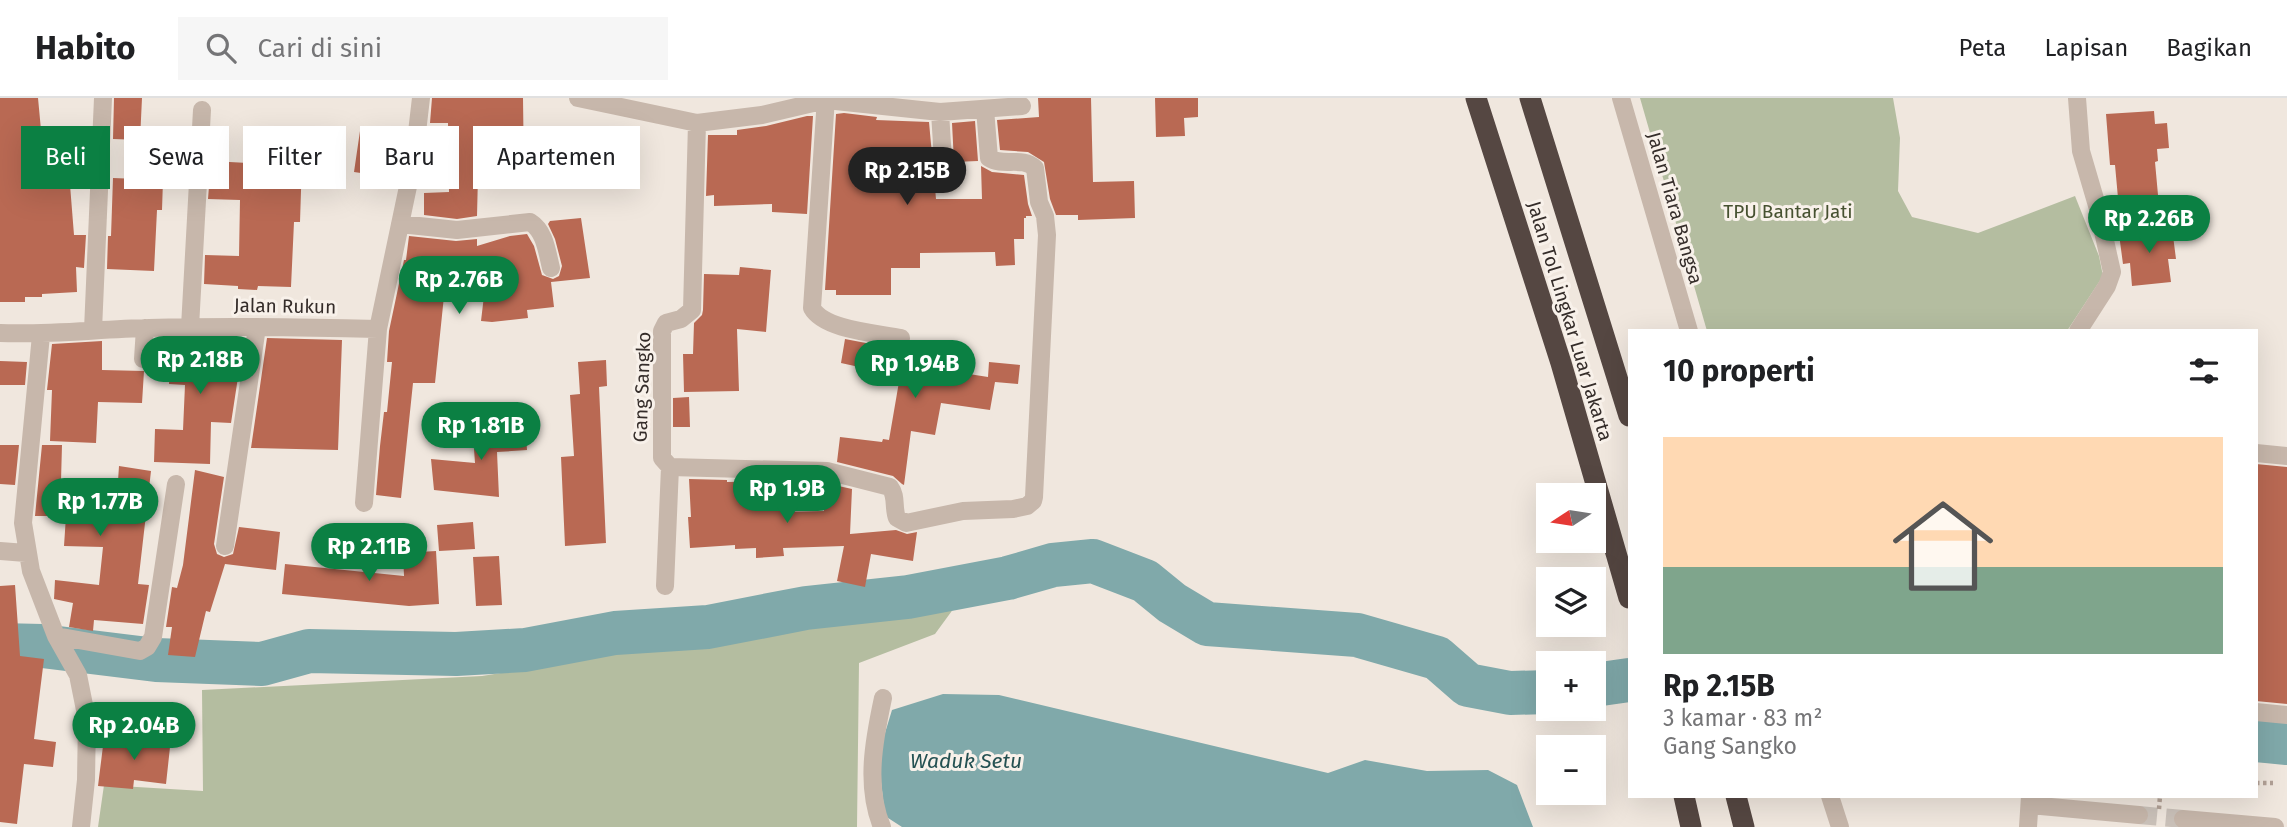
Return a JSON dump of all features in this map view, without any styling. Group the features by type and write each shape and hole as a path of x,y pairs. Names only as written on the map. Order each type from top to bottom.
{"highway":[{"name":"Jalan Tol Lingkar Luar Jakarta","path":"1476,98 1561,363 1628,595"},
{"name":"Jalan Tol Lingkar Luar Jakarta","path":"1530,98 1628,413"},
{"path":"1684,798 1691,827"},
{"path":"1737,798 1744,827"}],"street":[{"path":"93,330 103,98"},
{"path":"365,503 378,329 414,158 421,98"},
{"path":"578,98 697,123 762,115 826,99 940,112 1022,106"},
{"name":"Jalan Tiara Bangsa","path":"1620,98 1688,329"},
{"path":"2077,98 2081,151 2112,272 2108,286 2079,329"},
{"path":"826,99 812,308 816,314 832,324 901,338"},
{"path":"665,586 670,467 827,471 890,487 894,492 897,518 906,523 963,511 1013,509 1027,506 1033,501 1036,487 1047,226 1039,202 1035,168 1020,161 993,161 989,158 985,109"},
{"path":"190,327 202,110"},
{"path":"940,112 944,177"},
{"name":"Gang Sangko","path":"670,467 664,463 660,450 662,331 666,323 681,319 692,310 697,123"},
{"path":"400,224 457,230 530,222 536,225 542,236 551,268"},
{"name":"Jalan Rukun","path":"0,334 41,335 93,330 190,327 378,329"},
{"path":"225,546 257,327"},
{"path":"143,359 145,328"},
{"path":"41,335 23,523 31,571 58,641 78,675 87,720 86,779 81,827"},
{"path":"2258,453 2287,456"},
{"path":"58,641 140,651 147,647 153,637 176,484"},
{"path":"0,551 26,552"},
{"path":"882,827 876,812 872,751 883,698"},
{"path":"2258,712 2287,715"},
{"path":"1831,798 1840,827"},
{"path":"2028,827 2030,801 2139,815"},
{"path":"2183,819 2275,827"}],"path":[{"path":"2258,783 2273,783"}],"green space":[{"name":"TPU Bantar Jati","path":"1640,98 1893,98 1900,138 1898,191 1912,217 1978,233 2075,196 2099,256 2103,276 2068,329 1706,329"},
{"path":"954,608 935,634 859,663 857,827 98,827 104,785 203,791 202,690 482,676 649,649"}],"water":[{"name":"Waduk Setu","path":"943,694 999,695 1328,773 1365,760 1427,771 1488,770 1517,785 1533,827 902,827 885,816 878,756 892,710"}],"building":[{"path":"0,98 38,98 41,126 21,126 21,189 70,189 74,235 86,235 84,268 76,267 77,292 25,297 25,302 0,302"},
{"path":"114,98 142,98 141,126 124,126 124,139 113,139"},
{"path":"432,98 523,98 523,126 473,126 473,189 478,189 477,216 457,219 424,215 424,193 459,189 459,126 430,123"},
{"path":"1038,98 1091,98 1093,182 1134,181 1135,218 1078,220 1078,215 1056,215 1050,199 1044,162 1028,152 1000,150 997,120 1039,117"},
{"path":"1155,98 1198,98 1198,117 1184,118 1185,136 1156,137"},
{"path":"2154,111 2155,124 2167,123 2169,148 2157,149 2158,161 2155,162 2158,195 2118,198 2115,165 2110,165 2106,114"},
{"path":"836,114 877,117 876,120 929,122 936,199 982,199 981,166 992,172 1024,175 1032,216 1024,218 1024,239 1014,239 1015,265 996,266 995,252 920,253 920,268 891,268 891,295 836,295 836,290 825,290"},
{"path":"813,116 807,214 772,212 772,204 714,206 714,195 706,196 708,135 737,135 737,130"},
{"path":"975,121 978,161 954,162 952,123"},
{"path":"360,131 360,173 354,172"},
{"path":"229,162 243,163 243,189 301,189 300,222 294,222 291,287 258,286 257,290 204,284 205,255 239,256 240,200 208,199 209,189 229,189"},
{"path":"113,178 124,178 124,189 163,189 162,210 157,210 154,271 107,269 108,236 111,236"},
{"path":"581,218 590,278 551,282 554,307 527,310 528,318 481,321 488,262 451,257 435,383 413,383 401,498 376,495 392,362 387,362 389,331 409,236 456,241 477,239 477,246 527,234 534,246 542,275 553,279 559,276 562,266 548,224 550,221"},
{"path":"2172,228 2176,259 2168,259 2171,282 2132,286 2130,263 2123,264 2119,234"},
{"path":"740,267 771,270 766,332 737,329 739,391 684,392 683,354 693,354 694,323 703,310 704,274 739,275"},
{"path":"244,338 231,423 211,422 210,464 154,462 155,429 183,430 185,385 169,384 171,339"},
{"path":"267,338 342,340 338,450 251,448"},
{"path":"845,339 913,352 915,340 941,344 937,369 988,377 989,362 1020,365 1018,384 995,382 990,410 941,403 935,435 911,431 904,485 893,476 837,462 840,437 882,442 883,439 889,440 900,376 841,363"},
{"path":"102,341 102,370 144,371 142,403 98,402 96,443 50,441 52,390 47,390 52,344"},
{"path":"606,360 607,386 599,387 606,543 565,546 561,457 574,456 570,395 580,394 578,362"},
{"path":"0,361 27,362 25,385 0,385"},
{"path":"689,397 690,427 673,427 673,398"},
{"path":"525,420 527,450 497,452 499,497 434,490 431,459 475,463 474,449 487,448 486,423"},
{"path":"0,445 19,445 15,485 0,484"},
{"path":"42,445 62,445 61,481 118,481 119,466 151,471 138,584 149,585 143,624 94,620 93,631 69,627 73,603 54,599 55,580 99,585 103,547 64,546 66,516 35,516"},
{"path":"2258,464 2287,467 2287,704 2258,701"},
{"path":"195,470 224,477 214,544 217,554 224,557 233,554 239,527 280,532 276,570 225,564 210,612 206,611 195,657 168,655 172,627 166,627 172,587 177,588 183,565"},
{"path":"689,479 727,482 781,481 783,512 824,511 825,483 852,489 850,534 896,530 907,534 917,532 913,561 871,554 865,587 837,581 844,546 783,548 784,556 756,558 756,548 735,549 735,545 690,548"},
{"path":"473,522 475,549 439,551 437,525"},
{"path":"436,551 439,604 409,606 282,594 285,564 404,576 403,553"},
{"path":"499,556 502,605 476,606 473,557"},
{"path":"15,585 20,656 44,659 34,739 56,742 53,767 24,764 17,824 0,822 0,586"},
{"path":"147,736 171,738 166,784 134,780 133,789 98,786 104,738 146,742"}],"waterway":[{"path":"0,645 42,646 156,660 262,664 309,651 456,654 525,650 615,633 708,627 806,608 908,597 1008,578 1053,565 1093,561 1145,581 1172,603 1207,624 1357,635 1437,658 1468,685 1510,693 1536,692"},
{"path":"1606,683 1628,680"},
{"path":"2258,740 2287,743"}],"tunnel":[{"path":"2139,815 2183,819"}]}
